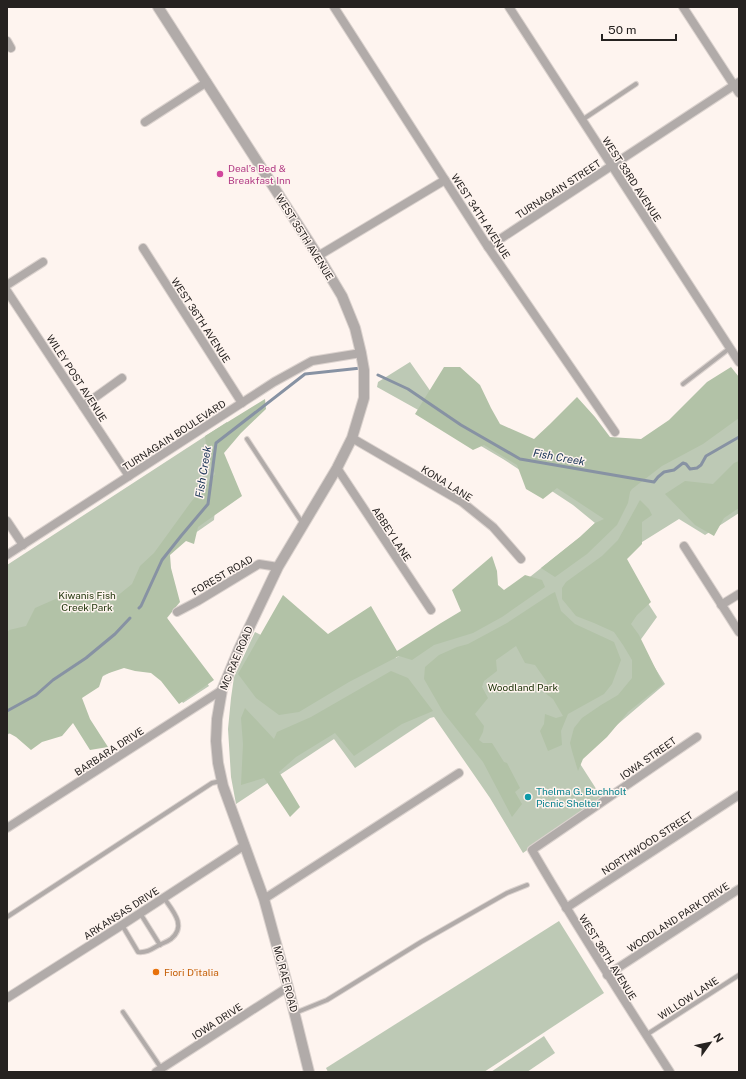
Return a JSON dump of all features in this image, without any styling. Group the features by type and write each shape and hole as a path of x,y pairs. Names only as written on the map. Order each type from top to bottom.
{"street":[{"name":"WEST 35TH AVENUE","path":"158,7 318,256 342,296 355,328 361,353"},
{"name":"WEST 34TH AVENUE","path":"334,7 488,246 616,432"},
{"name":"WEST 33RD AVENUE","path":"509,7 739,362"},
{"path":"684,7 737,84 739,93"},
{"path":"145,122 207,82"},
{"name":"TURNAGAIN STREET","path":"488,246 737,84"},
{"path":"318,256 445,180"},
{"name":"WEST 36TH AVENUE","path":"143,248 242,403"},
{"path":"7,285 43,262"},
{"name":"WILEY POST AVENUE","path":"7,291 129,476"},
{"name":"TURNAGAIN BOULEVARD","path":"7,555 274,382 312,360 356,355 361,353"},
{"name":"MC RAE ROAD","path":"307,1071 295,1013 264,899 222,781 218,763 216,740 217,719 222,690 239,649 278,567 337,468 352,438 364,398 364,370 361,353"},
{"path":"83,406 122,378"},
{"name":"KONA LANE","path":"352,438 462,502 493,527 521,559"},
{"name":"ABBEY LANE","path":"337,468 431,610"},
{"path":"7,521 22,545"},
{"path":"684,546 739,632"},
{"name":"FOREST ROAD","path":"177,612 259,564 278,567"},
{"path":"721,605 739,594"},
{"name":"BARBARA DRIVE","path":"7,828 222,690"},
{"name":"IOWA STREET","path":"532,850 697,736"},
{"path":"264,899 459,773"},
{"name":"NORTHWOOD STREET","path":"566,908 739,795"},
{"name":"ARKANSAS DRIVE","path":"7,998 245,845"},
{"name":"WEST 36TH AVENUE","path":"532,850 607,975 670,1072"},
{"name":"WOODLAND PARK DRIVE","path":"607,975 739,889"},
{"name":"IOWA DRIVE","path":"159,1070 288,987"}],"lane":[{"path":"582,120 636,84"},
{"path":"683,384 730,348"},
{"path":"247,439 303,525"},
{"path":"7,917 212,783 222,781"},
{"path":"295,1013 327,1000 421,942 506,893 527,885"},
{"path":"122,925 138,952 147,952 170,940 175,935 178,926 178,919 164,898"},
{"path":"140,913 160,945"},
{"name":"WILLOW LANE","path":"646,1035 739,975"},
{"path":"123,1012 159,1070"}],"green space":[{"name":"Woodland Park","path":"410,362 436,399 569,477 739,410 739,513 705,535 679,519 618,557 657,617 639,642 665,684 577,759 602,798 523,853 490,798 434,717 430,718 355,768 334,739 236,804 231,777 228,729 231,698 234,677 255,632 275,642 298,662 366,613 396,658 416,644 511,592 580,537 595,523 573,505 503,459 377,387 378,382"},
{"path":"444,367 460,367 480,385 500,424 534,439 577,397 610,437 641,439 669,420 707,382 731,367 739,377 739,418 703,444 662,466 632,489 628,503 617,525 587,554 555,577 541,568 595,523 604,519 557,488 543,499 526,489 517,465 484,445 473,450 415,414"},
{"path":"265,399 266,409 241,433 224,453 242,496 198,527 194,544 186,541 170,555 171,568 180,602 167,618 214,680 179,704 161,681 151,673 124,668 103,675 99,687 82,698 90,719 108,747 90,750 73,723 62,736 42,742 31,750 16,737 7,732 7,633 9,630 26,626 35,608 60,597 88,593 93,595 98,606 111,601 132,584 140,566 154,553 191,502 215,474 207,454 205,436"},
{"name":"Kiwanis Fish Creek Park","path":"227,422 234,438 220,457 214,520 158,561 167,618 209,686 183,703 150,656 146,653 70,694 7,735 7,565"},
{"path":"739,461 739,508 724,518 714,536 695,525 665,494 685,481 713,484 734,463"},
{"path":"640,500 649,509 652,515 642,522 642,544 627,559 651,602 637,615 631,624 639,635 663,684 628,712 607,737 583,759 578,771 570,743 574,728 582,718 618,695 632,678 632,660 614,632 576,616 562,599 562,588 566,582 602,556 618,540"},
{"path":"492,556 497,571 498,585 504,590 525,575 542,580 545,587 502,617 473,633 434,645 412,660 399,656 349,682 299,712 279,715 256,698 238,674 283,595 328,634 371,606 397,651 461,611 452,590"},
{"path":"555,592 561,611 575,624 614,642 621,660 612,684 604,694 568,714 561,731 562,745 548,751 540,731 544,724 545,714 556,718 563,716 553,699 545,693 547,682 535,665 525,663 516,646 496,660 497,671 484,681 482,687 488,698 475,714 484,726 479,740 483,743 492,743 504,762 507,763 520,788 515,792 522,804 512,817 483,762 443,712 424,679 425,667 439,655 468,644 507,623"},
{"path":"391,671 408,678 433,711 402,724 354,756 335,733 296,757 279,772 300,807 290,817 264,778 241,785 243,744 241,718 245,708 274,739 277,732 311,717"},
{"path":"559,921 604,993 484,1072 328,1072 326,1068"},
{"path":"544,1036 555,1053 527,1072 491,1072"}],"waterway":[{"name":"Fish Creek","path":"139,608 162,560 208,504 216,443 305,374 361,368"},
{"name":"Fish Creek","path":"378,375 408,389 461,425 520,459 654,482 664,472 674,470 683,463 690,469 697,468 701,465 706,456 739,437"},
{"name":"Fish Creek","path":"7,711 36,695 53,680 86,658 115,634 130,618"}],"place":[{"name":"Deal’s Bed & Breakfast Inn","path":"220,174"},
{"name":"Thelma G. Buchholt Picnic Shelter","path":"528,797"},
{"name":"Fiori D'italia","path":"156,972"}]}
